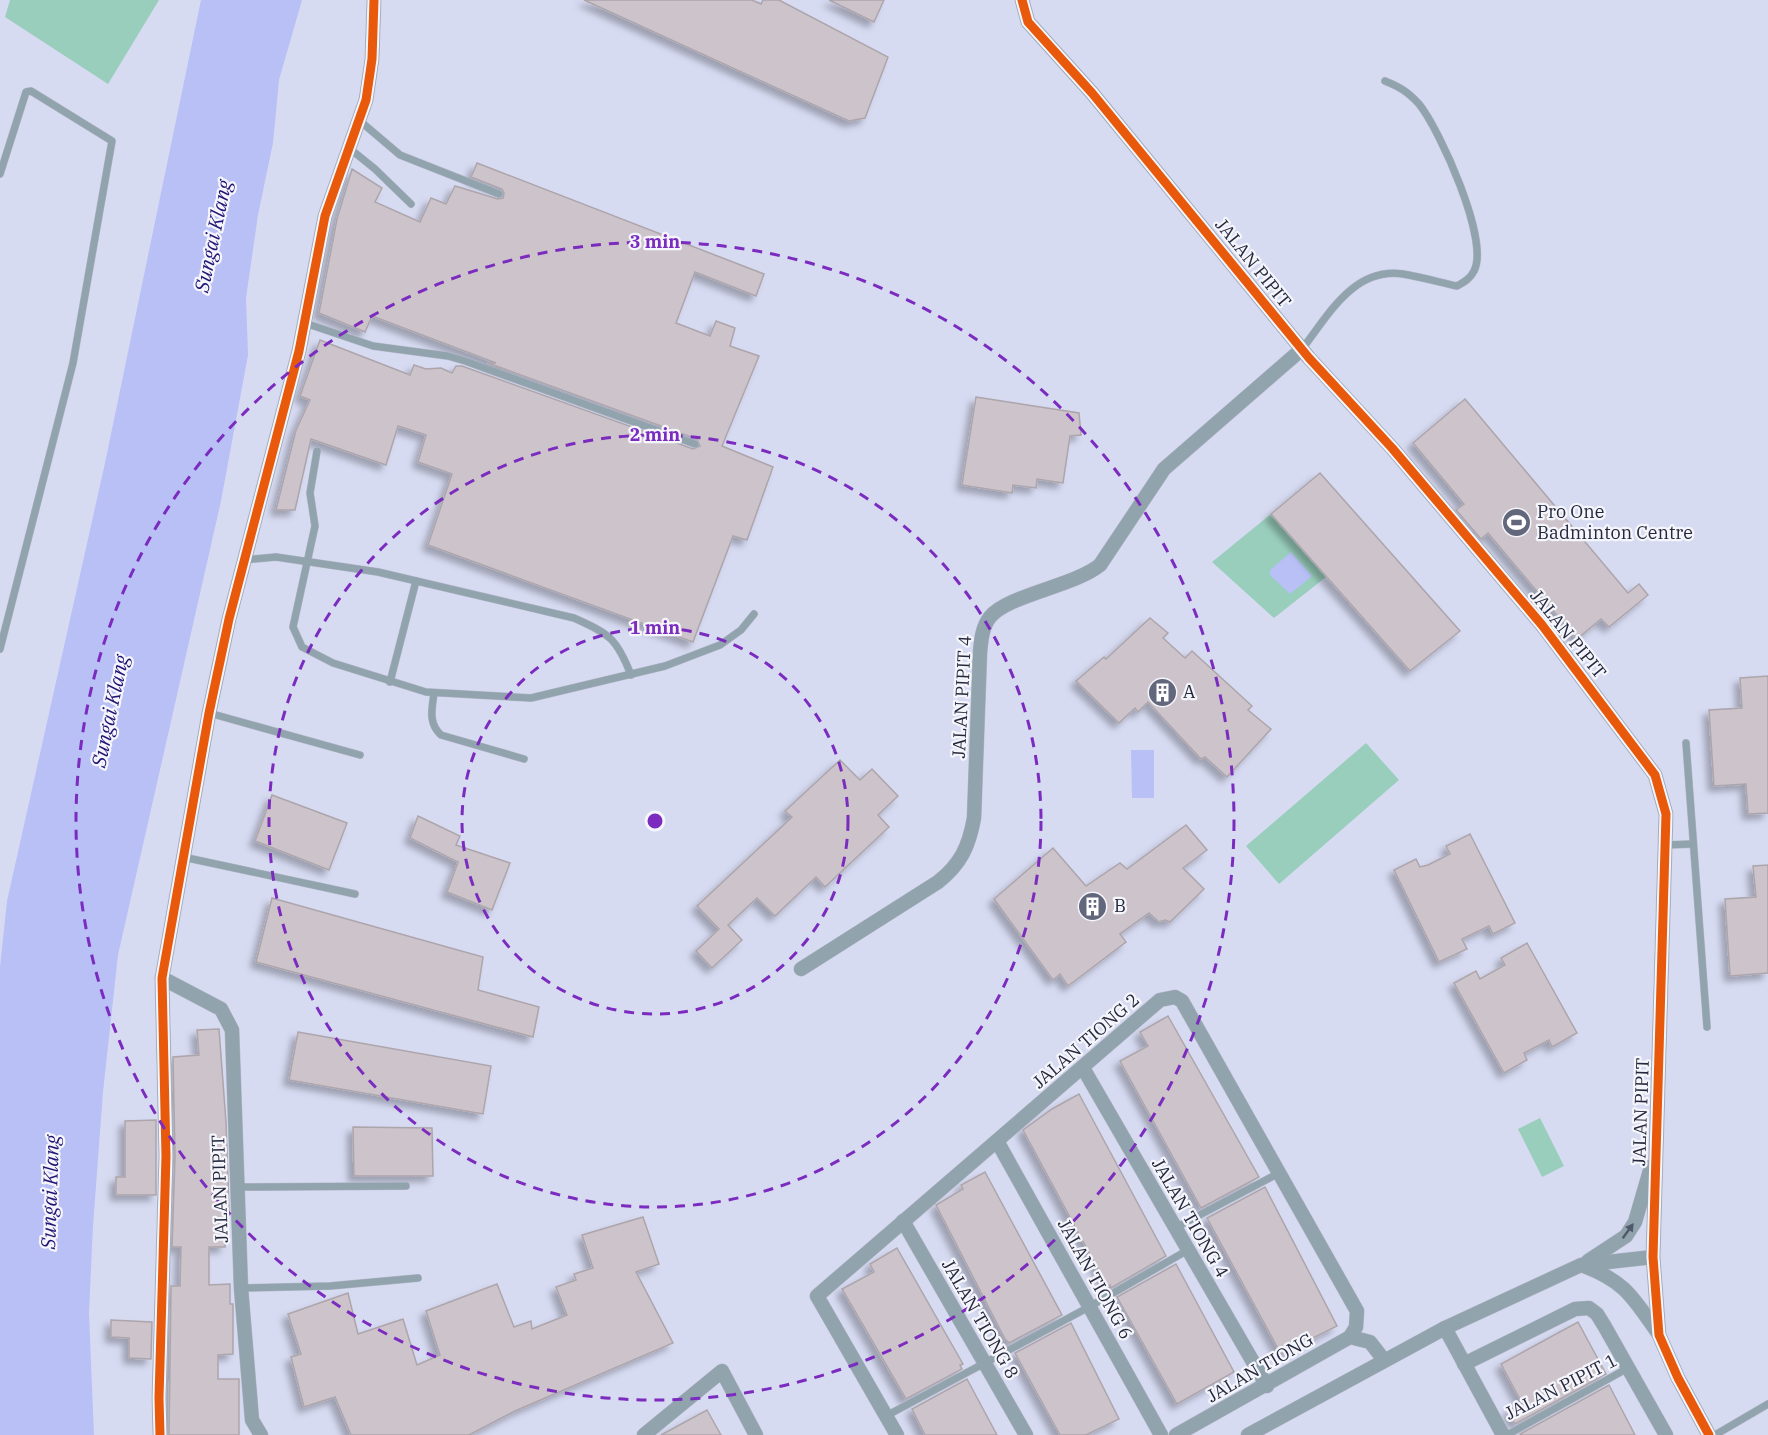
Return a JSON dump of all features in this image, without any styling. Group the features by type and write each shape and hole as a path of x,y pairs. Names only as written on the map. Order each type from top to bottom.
{"street":[{"path":"160,1435 166,1156 162,978 209,713 243,560 305,323 325,216 360,121 372,59 374,0"},
{"name":"JALAN PIPIT","path":"1022,0 1028,22 1092,93 1302,349 1392,448 1542,625 1655,775 1666,814 1653,1257 1659,1335 1678,1378 1708,1435"},
{"name":"JALAN PIPIT 4","path":"801,969 938,882 954,869 964,856 971,838 974,818 982,638 990,616 1028,597 1091,573 1100,565 1164,469 1302,349"},
{"name":"JALAN PIPIT","path":"162,978 222,1009 232,1030 241,1288 252,1420 261,1435"},
{"name":"JALAN TIONG 2","path":"886,1416 817,1296 1160,1000 1175,997 1182,1000 1357,1311 1353,1332"},
{"name":"JALAN TIONG 4","path":"1083,1068 1266,1386"},
{"name":"JALAN TIONG 6","path":"997,1141 1161,1435"},
{"path":"1248,1435 1445,1328 1581,1265 1626,1236 1635,1222 1656,1151"},
{"name":"JALAN TIONG 8","path":"903,1221 1026,1435"},
{"path":"1581,1265 1653,1257"},
{"path":"1581,1265 1608,1275 1621,1283 1659,1335"},
{"path":"1464,1364 1583,1307 1597,1314 1629,1368"},
{"path":"1445,1328 1505,1435"},
{"path":"1353,1332 1370,1342 1384,1360"},
{"name":"JALAN TIONG","path":"1176,1435 1266,1386 1353,1332"},
{"name":"JALAN PIPIT 1","path":"1629,1368 1666,1435"},
{"path":"644,1435 722,1371 756,1435"},
{"path":"886,1416 897,1435"}],"lane":[{"path":"1302,349 1347,292 1365,278 1401,274 1457,286 1469,279 1475,270 1478,258 1464,191 1451,162 1420,106 1403,88 1385,81"},
{"path":"0,174 26,92 32,91 112,141 73,363 0,649"},
{"path":"360,121 400,155 499,194"},
{"path":"349,148 411,204"},
{"path":"305,323 374,346 457,358 695,444"},
{"path":"316,451 310,493 315,526 293,627 302,647 333,663 390,682 434,693 531,698 665,666 720,645 741,630 754,615"},
{"path":"243,560 276,557 307,561 417,581 574,618 599,629 619,646 631,675"},
{"path":"390,682 417,581"},
{"path":"434,693 431,719 434,729 441,735 524,759"},
{"path":"209,713 360,755"},
{"path":"1686,743 1707,1027"},
{"path":"1665,845 1693,844"},
{"path":"183,857 355,894"},
{"path":"1175,1228 1279,1173"},
{"path":"237,1187 406,1186"},
{"path":"886,1416 1089,1307 1188,1250"},
{"path":"241,1288 330,1286 418,1278"},
{"name":"JALAN PIPIT 1","path":"1505,1435 1629,1368"},
{"path":"1715,1435 1768,1404"}],"green space":[{"path":"10,0 159,0 108,84 5,17"},
{"path":"1271,514 1326,577 1274,618 1212,562"},
{"path":"1366,743 1399,780 1279,884 1246,846"},
{"path":"1540,1118 1564,1166 1542,1177 1518,1129"}],"water":[{"name":"Sungai Klang","path":"201,0 302,0 279,80 273,143 258,215 246,298 248,355 221,501 118,955 103,1092 93,1226 89,1313 94,1435 0,1435 0,967 7,901 105,463"},
{"path":"1291,552 1312,576 1290,594 1270,575 1270,570"},
{"path":"1131,750 1154,750 1154,798 1132,798"}],"building":[{"path":"584,0 752,0 761,4 763,0 779,0 888,57 865,118 849,121"},
{"path":"829,0 884,0 874,22"},
{"path":"477,163 764,274 756,296 695,272 676,323 710,336 716,321 735,328 730,346 759,356 722,446 773,467 747,540 733,536 693,642 428,545 452,474 418,462 426,435 398,426 386,465 311,439 295,510 276,510 296,430 310,400 300,396 320,340 410,375 414,365 426,369 441,368 452,373 456,366 462,366 693,449 700,446 697,439 488,363 496,363 372,316 365,332 319,313 337,219 352,169 382,188 375,202 420,222 431,198 446,204 455,186 498,199 503,198 502,189 471,177"},
{"path":"976,397 1079,413 1081,435 1070,436 1063,483 1037,479 1036,488 1013,485 1012,493 962,485"},
{"name":"Pro One Badminton Centre","path":"1465,399 1628,593 1639,584 1648,595 1609,627 1601,619 1577,639 1488,533 1481,539 1456,510 1464,504 1413,443"},
{"path":"1320,473 1460,631 1410,671 1271,514"},
{"name":"A","path":"1150,618 1168,633 1163,638 1185,658 1192,651 1252,706 1248,710 1271,729 1227,777 1205,757 1201,759 1148,702 1138,712 1135,708 1119,723 1076,681 1104,657 1106,659"},
{"path":"1768,676 1768,813 1748,814 1746,784 1714,786 1709,710 1742,708 1740,678"},
{"path":"840,760 860,780 872,769 898,796 878,815 889,827 825,887 816,877 775,916 757,898 728,925 742,940 712,968 696,951 719,929 697,906 792,817 785,811"},
{"path":"272,795 347,823 329,870 255,841"},
{"path":"418,816 460,836 456,845 510,863 492,910 447,892 458,862 410,838"},
{"name":"B","path":"1186,825 1207,850 1183,868 1204,889 1170,922 1165,920 1159,922 1149,913 1120,934 1126,942 1068,986 1060,974 1053,980 994,899 1053,848 1086,886 1120,863 1127,869"},
{"path":"1470,834 1515,923 1493,934 1489,926 1462,939 1467,949 1439,962 1394,870 1416,859 1420,867 1428,865 1450,854 1446,846"},
{"path":"1768,865 1768,973 1730,976 1725,899 1756,897 1753,866"},
{"path":"272,898 483,957 478,990 539,1007 533,1037 256,962"},
{"path":"1527,943 1577,1033 1552,1047 1549,1040 1524,1053 1527,1060 1504,1073 1454,983 1476,971 1480,979 1505,965 1501,958"},
{"path":"1168,1016 1259,1177 1201,1208 1120,1061 1148,1046 1140,1032"},
{"path":"219,1029 226,1122 229,1211 225,1211 225,1247 209,1247 209,1285 230,1284 230,1304 233,1304 233,1354 218,1355 218,1379 239,1379 239,1435 169,1435 171,1286 180,1286 181,1247 172,1247 175,1156 173,1057 199,1055 197,1030"},
{"path":"298,1032 491,1066 483,1114 289,1080"},
{"path":"1079,1094 1166,1256 1111,1288 1110,1285 1107,1286 1023,1130 1052,1109"},
{"path":"156,1120 156,1195 116,1195 116,1177 125,1177 125,1121"},
{"path":"353,1127 432,1128 433,1176 354,1176"},
{"path":"985,1172 1062,1315 1009,1343 936,1205 963,1189 961,1185"},
{"path":"1265,1187 1337,1326 1281,1354 1207,1218"},
{"path":"643,1217 659,1264 636,1272 673,1343 515,1411 469,1435 351,1435 335,1397 304,1407 291,1357 301,1354 288,1314 348,1293 358,1334 403,1319 417,1365 440,1355 426,1311 497,1284 514,1327 531,1321 532,1329 567,1315 556,1287 576,1280 574,1274 593,1268 582,1235"},
{"path":"897,1248 963,1364 960,1365 962,1369 906,1399 842,1289 874,1272 870,1264"},
{"path":"1176,1264 1234,1372 1177,1404 1117,1297"},
{"path":"111,1320 152,1322 151,1359 129,1358 129,1338 111,1337"},
{"path":"1578,1322 1606,1374 1515,1424 1508,1411 1522,1403 1501,1364"},
{"path":"1071,1323 1119,1419 1086,1435 1060,1435 1015,1353"},
{"path":"967,1379 997,1435 925,1435 912,1409"},
{"path":"1609,1385 1635,1435 1520,1434"},
{"path":"707,1410 721,1435 661,1435"}],"cycle path":[{"path":"160,1435 166,1156 162,978 209,713 229,619 299,351 325,216 366,100 372,59 374,0"},
{"path":"1022,0 1028,22 1092,93 1309,358 1392,448 1542,625 1655,775 1666,814 1653,1257 1659,1335 1678,1378 1709,1435"}],"place":[{"name":"Pro One Badminton Centre","path":"1516,522"},
{"name":"A","path":"1162,692"},
{"name":"B","path":"1093,906"}]}
